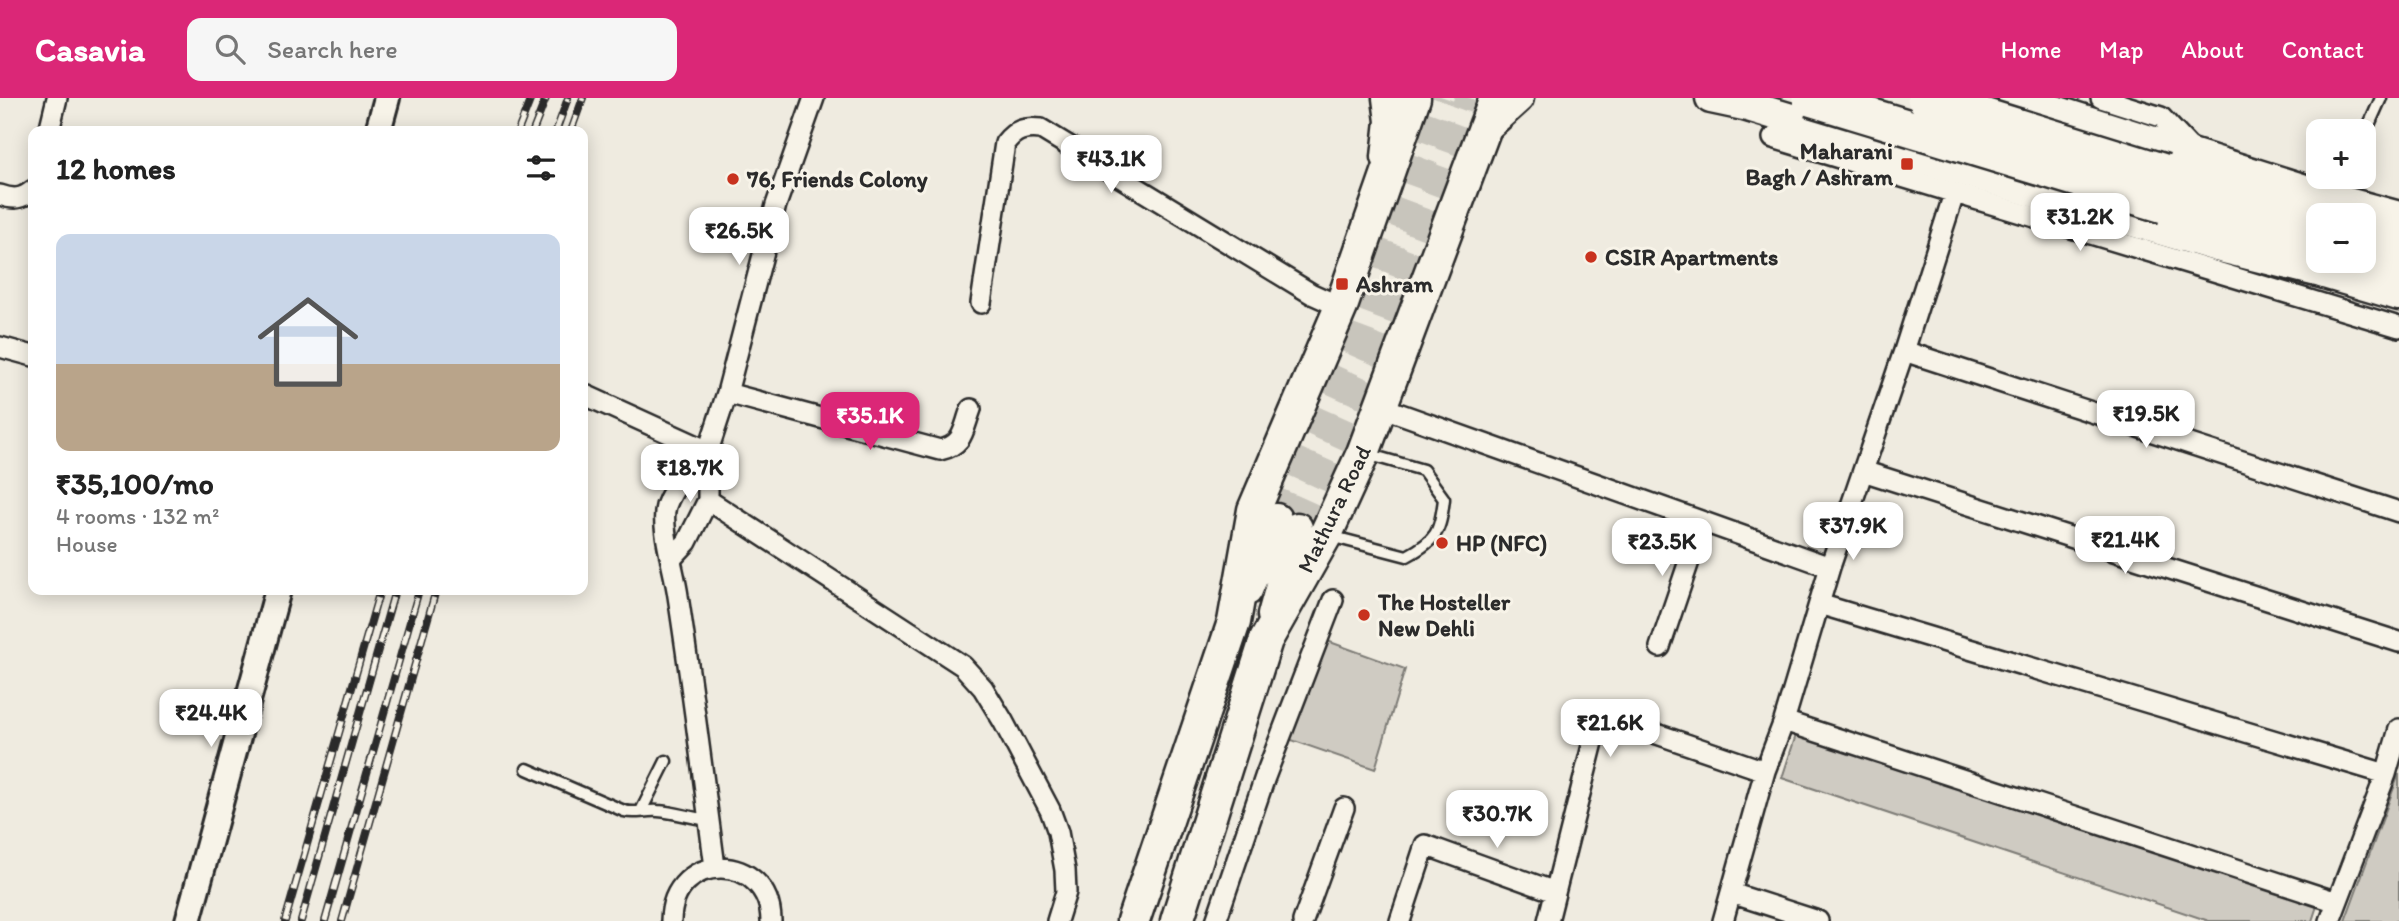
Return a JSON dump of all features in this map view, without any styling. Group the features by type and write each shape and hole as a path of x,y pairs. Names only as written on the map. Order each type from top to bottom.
{"highway":[{"path":"1133,921 1234,622 1254,510 1341,307 1414,98"},
{"path":"1810,98 2306,246"},
{"path":"1925,98 2335,199"},
{"name":"Mathura Road","path":"1177,921 1300,527 1363,453 1491,113"},
{"path":"2376,234 2399,241"},
{"path":"2376,267 2399,274"}],"main road":[{"path":"1384,179 1391,121 1388,98"},
{"path":"1491,113 1518,98"},
{"path":"1711,98 1745,102 2216,246 2399,295"},
{"path":"2014,98 2399,217"},
{"path":"1234,622 1300,527"}],"street":[{"path":"50,126 57,98"},
{"path":"379,126 387,98"},
{"path":"672,558 687,542 708,500 708,451 727,393 776,205 814,98"},
{"path":"2101,98 2161,117 2197,156"},
{"path":"981,303 1005,143 1013,133 1027,128 1041,129 1312,294 1341,307"},
{"path":"1773,138 2399,327"},
{"path":"0,195 11,199 28,194"},
{"path":"1723,921 1765,771 1784,721 1830,568 1954,194"},
{"path":"0,346 28,354"},
{"path":"1904,351 2399,512"},
{"path":"727,393 940,450 955,447 959,442 971,410"},
{"path":"588,396 708,451"},
{"path":"1381,407 1830,568"},
{"path":"708,451 685,472 666,507 664,525 672,558 715,867"},
{"path":"1863,471 2399,642"},
{"path":"708,500 963,666 983,688 1009,732 1058,832 1066,892 1057,921"},
{"path":"1660,647 1702,523"},
{"path":"188,921 277,595"},
{"path":"1216,921 1265,777 1333,600"},
{"path":"1819,604 2386,774"},
{"path":"1548,921 1596,730 1607,720 1616,720 1765,771"},
{"path":"1784,721 2337,902"},
{"path":"2330,921 2386,774 2399,729"},
{"path":"1303,921 1344,808"},
{"path":"1400,921 1425,845 1555,892"},
{"path":"671,921 674,903 681,888 698,873 715,867 737,870 756,882 765,895 771,921"},
{"path":"1731,893 1818,921"}],"lane":[{"path":"2372,119 2381,98"},
{"path":"1300,527 1407,556 1428,545 1440,525 1444,499 1423,470 1363,453"},
{"path":"641,811 666,761"},
{"path":"527,769 624,811 661,811 708,820"}],"shaded area":[{"path":"1319,638 1405,669 1375,769 1280,736"},
{"path":"1797,732 2317,906 2312,921 2209,921 1782,778"},
{"path":"2399,774 2399,921 2345,921"}],"tunnel":[{"path":"1276,519 1353,348 1446,98"},
{"path":"1297,528 1373,360 1470,98"}],"railway":[{"path":"520,126 531,98"},
{"path":"535,126 546,98"},
{"path":"558,126 568,98"},
{"path":"573,126 583,98"},
{"path":"285,921 379,595"},
{"path":"301,921 394,595"},
{"path":"325,921 418,595"},
{"path":"342,921 435,595"}],"place":[{"name":"Maharani Bagh / Ashram","path":"1907,164"},
{"name":"76, Friends Colony","path":"733,179"},
{"name":"CSIR Apartments","path":"1591,257"},
{"name":"Ashram","path":"1342,284"},
{"name":"HP (NFC)","path":"1442,543"},
{"name":"The Hosteller New Dehli","path":"1364,615"}]}
